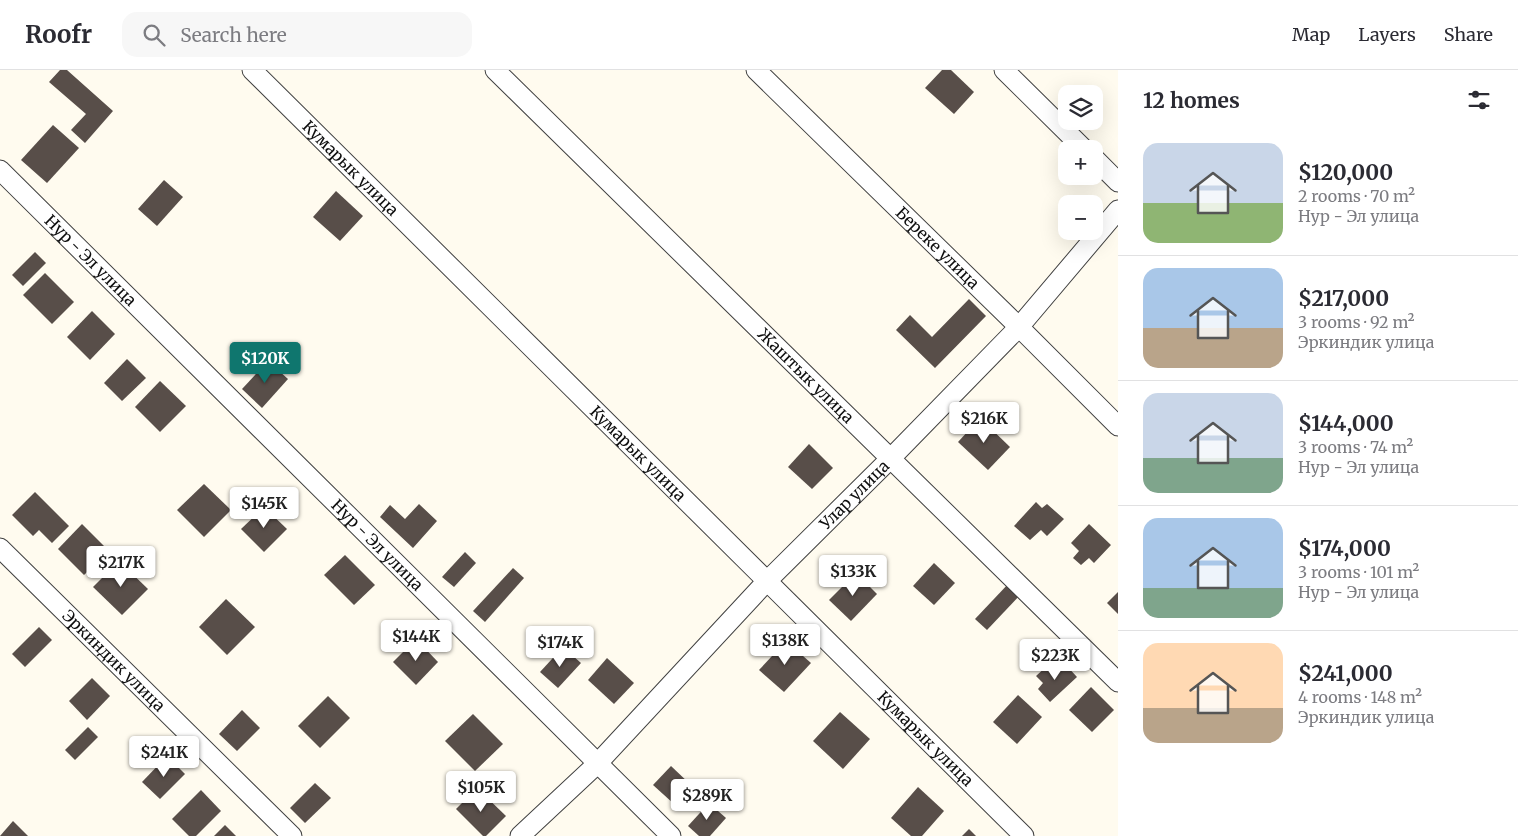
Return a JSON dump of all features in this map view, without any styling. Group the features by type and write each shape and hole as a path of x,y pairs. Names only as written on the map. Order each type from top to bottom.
{"street":[{"name":"Кумарык улица","path":"252,70 1024,836"},
{"name":"Жаштык улица","path":"495,70 1118,682"},
{"name":"Береке улица","path":"756,70 1118,426"},
{"path":"1004,70 1075,140"},
{"path":"1103,167 1118,182"},
{"name":"Нур - Эл улица","path":"0,170 671,836"},
{"name":"Улар улица","path":"520,836 597,764 767,581 1019,327 1118,210"},
{"name":"Эркиндик улица","path":"0,548 292,836"}],"building":[{"path":"60,70 67,70 113,111 85,143 71,130 86,114 49,82"},
{"path":"942,70 951,70 974,92 954,114 925,88"},
{"path":"53,125 79,148 47,183 21,160"},
{"path":"164,180 183,197 157,226 138,209"},
{"path":"336,191 363,216 340,241 313,217"},
{"path":"35,252 46,263 23,286 12,275"},
{"path":"45,273 74,302 52,324 23,295"},
{"path":"969,299 986,316 935,368 896,330 910,315 932,337"},
{"path":"92,311 115,334 90,360 67,337"},
{"path":"127,359 146,378 122,401 104,383"},
{"path":"268,361 288,379 262,408 242,389"},
{"path":"160,381 186,406 160,432 135,407"},
{"path":"980,418 1010,447 988,470 958,442"},
{"path":"809,444 833,468 812,489 788,467"},
{"path":"204,484 231,510 204,537 177,510"},
{"path":"35,492 69,526 52,543 39,530 33,536 12,515"},
{"path":"1036,502 1042,508 1047,504 1064,519 1047,536 1041,530 1030,540 1014,526"},
{"path":"419,504 437,521 413,548 380,517 390,505 405,519"},
{"path":"264,507 287,529 264,552 241,529"},
{"path":"82,524 109,551 84,575 58,549"},
{"path":"1089,524 1111,545 1094,563 1089,558 1081,565 1073,558 1079,551 1071,543"},
{"path":"465,552 476,563 454,587 442,577"},
{"path":"345,555 375,585 354,605 324,575"},
{"path":"119,561 148,589 122,615 93,587"},
{"path":"934,563 955,583 934,605 913,586"},
{"path":"513,568 524,578 485,622 473,611"},
{"path":"856,573 877,594 851,621 829,600"},
{"path":"1010,582 1022,593 987,630 975,619"},
{"path":"1118,592 1118,614 1107,603"},
{"path":"226,599 255,627 227,655 199,627"},
{"path":"39,627 52,640 25,667 12,654"},
{"path":"416,639 438,662 416,685 393,662"},
{"path":"786,641 811,663 784,692 759,670"},
{"path":"563,647 581,663 558,688 540,672"},
{"path":"607,658 634,683 614,704 588,680"},
{"path":"1065,664 1077,677 1050,702 1038,689 1043,683 1036,676 1048,665 1056,673"},
{"path":"92,678 110,696 87,720 69,701"},
{"path":"1091,687 1114,710 1092,732 1069,710"},
{"path":"1018,695 1042,717 1017,744 993,722"},
{"path":"328,696 350,718 320,748 298,726"},
{"path":"242,710 260,728 237,751 219,734"},
{"path":"840,712 870,739 843,769 813,741"},
{"path":"473,714 503,744 475,771 445,741"},
{"path":"88,727 98,737 75,760 65,750"},
{"path":"167,756 185,774 160,799 142,782"},
{"path":"671,766 691,785 674,804 653,785"},
{"path":"315,783 331,798 305,823 290,808"},
{"path":"918,787 944,811 922,836 911,836 891,818"},
{"path":"477,788 506,816 486,836 483,836 456,809"},
{"path":"201,790 221,811 196,836 189,836 172,819"},
{"path":"709,803 726,818 710,836 699,836 688,826"},
{"path":"13,821 28,836 0,836"},
{"path":"225,825 236,836 214,836"},
{"path":"969,829 976,836 962,836"}]}
